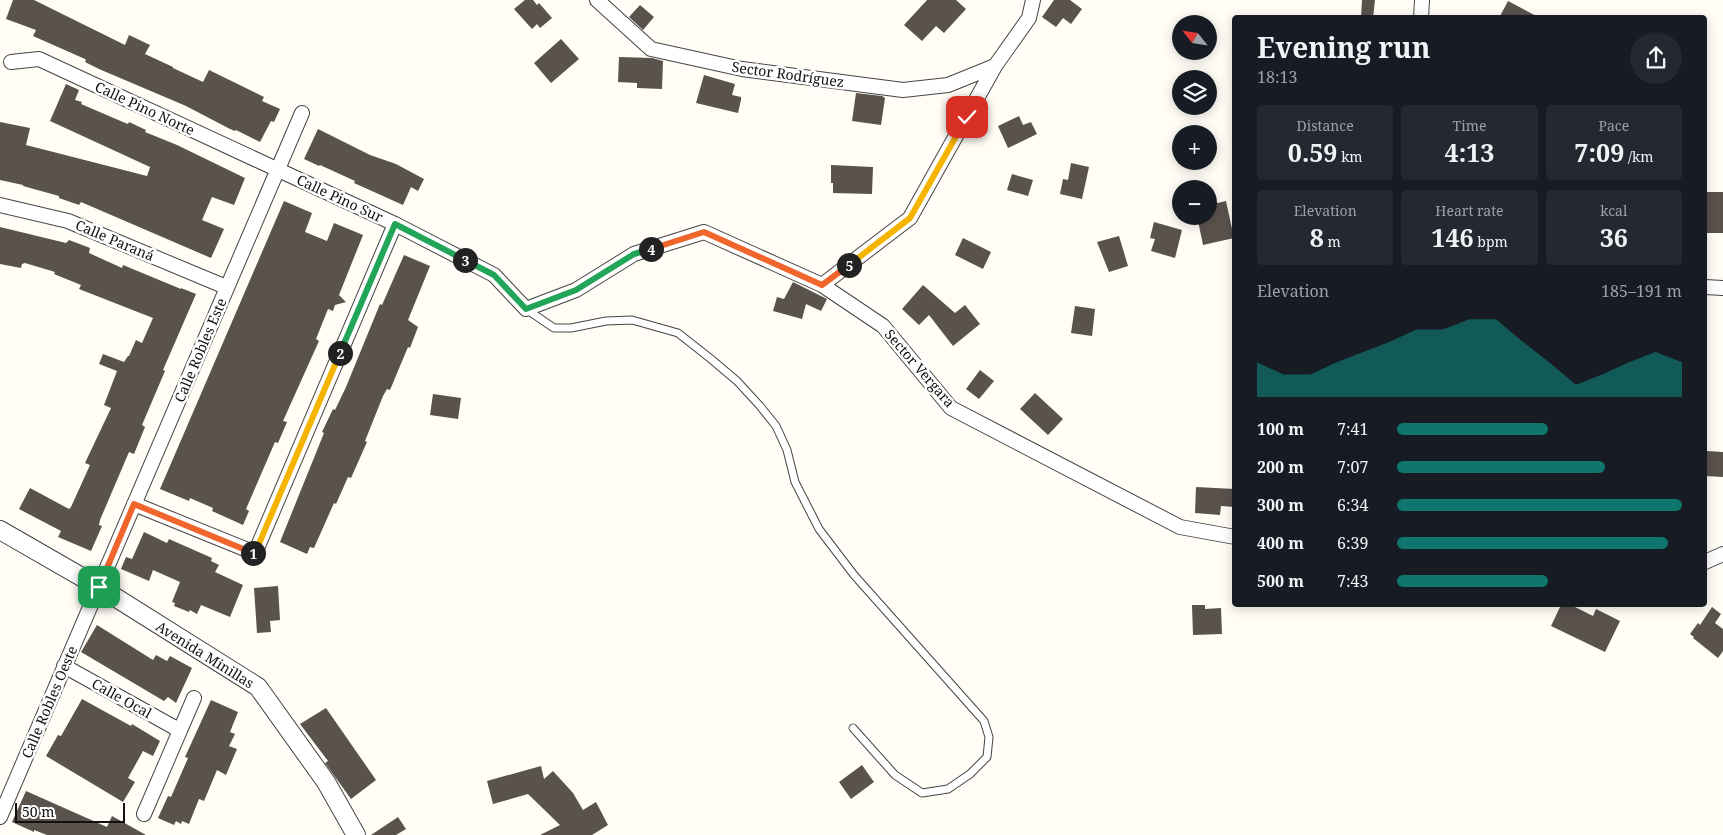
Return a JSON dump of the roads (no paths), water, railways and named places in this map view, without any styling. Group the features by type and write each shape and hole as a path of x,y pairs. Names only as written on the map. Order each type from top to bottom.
{"street":[{"name":"Sector Rodríguez","path":"597,0 651,49 742,69 903,90 948,85 995,66"},
{"path":"822,285 910,218 995,66 1029,18 1033,0"},
{"path":"1421,15 1422,0"},
{"name":"Calle Pino Norte","path":"11,62 39,58 277,169"},
{"name":"Calle Robles Este","path":"99,587 302,113"},
{"name":"Calle Pino Sur","path":"277,169 395,224 494,275 526,309"},
{"name":"Calle Paraná","path":"0,204 68,221 226,287"},
{"path":"134,504 255,553 395,224"},
{"name":"Sector Vergara","path":"526,309 576,290 634,254 704,232 822,285 883,326 951,408 1180,527 1232,536"},
{"path":"1707,287 1723,288"},
{"name":"Avenida Minillas","path":"0,530 99,587 258,687 326,782 356,835"},
{"path":"1707,561 1723,554"},
{"name":"Calle Robles Oeste","path":"0,817 99,587"},
{"name":"Calle Ocal","path":"64,666 179,730"},
{"path":"144,814 194,698"}],"lane":[{"path":"526,309 554,328 571,328 606,321 632,320 678,333 737,381 776,426 787,450 795,482 818,528 854,575 984,721 989,737 987,758 970,774 948,789 922,793 895,775 853,728"}]}
